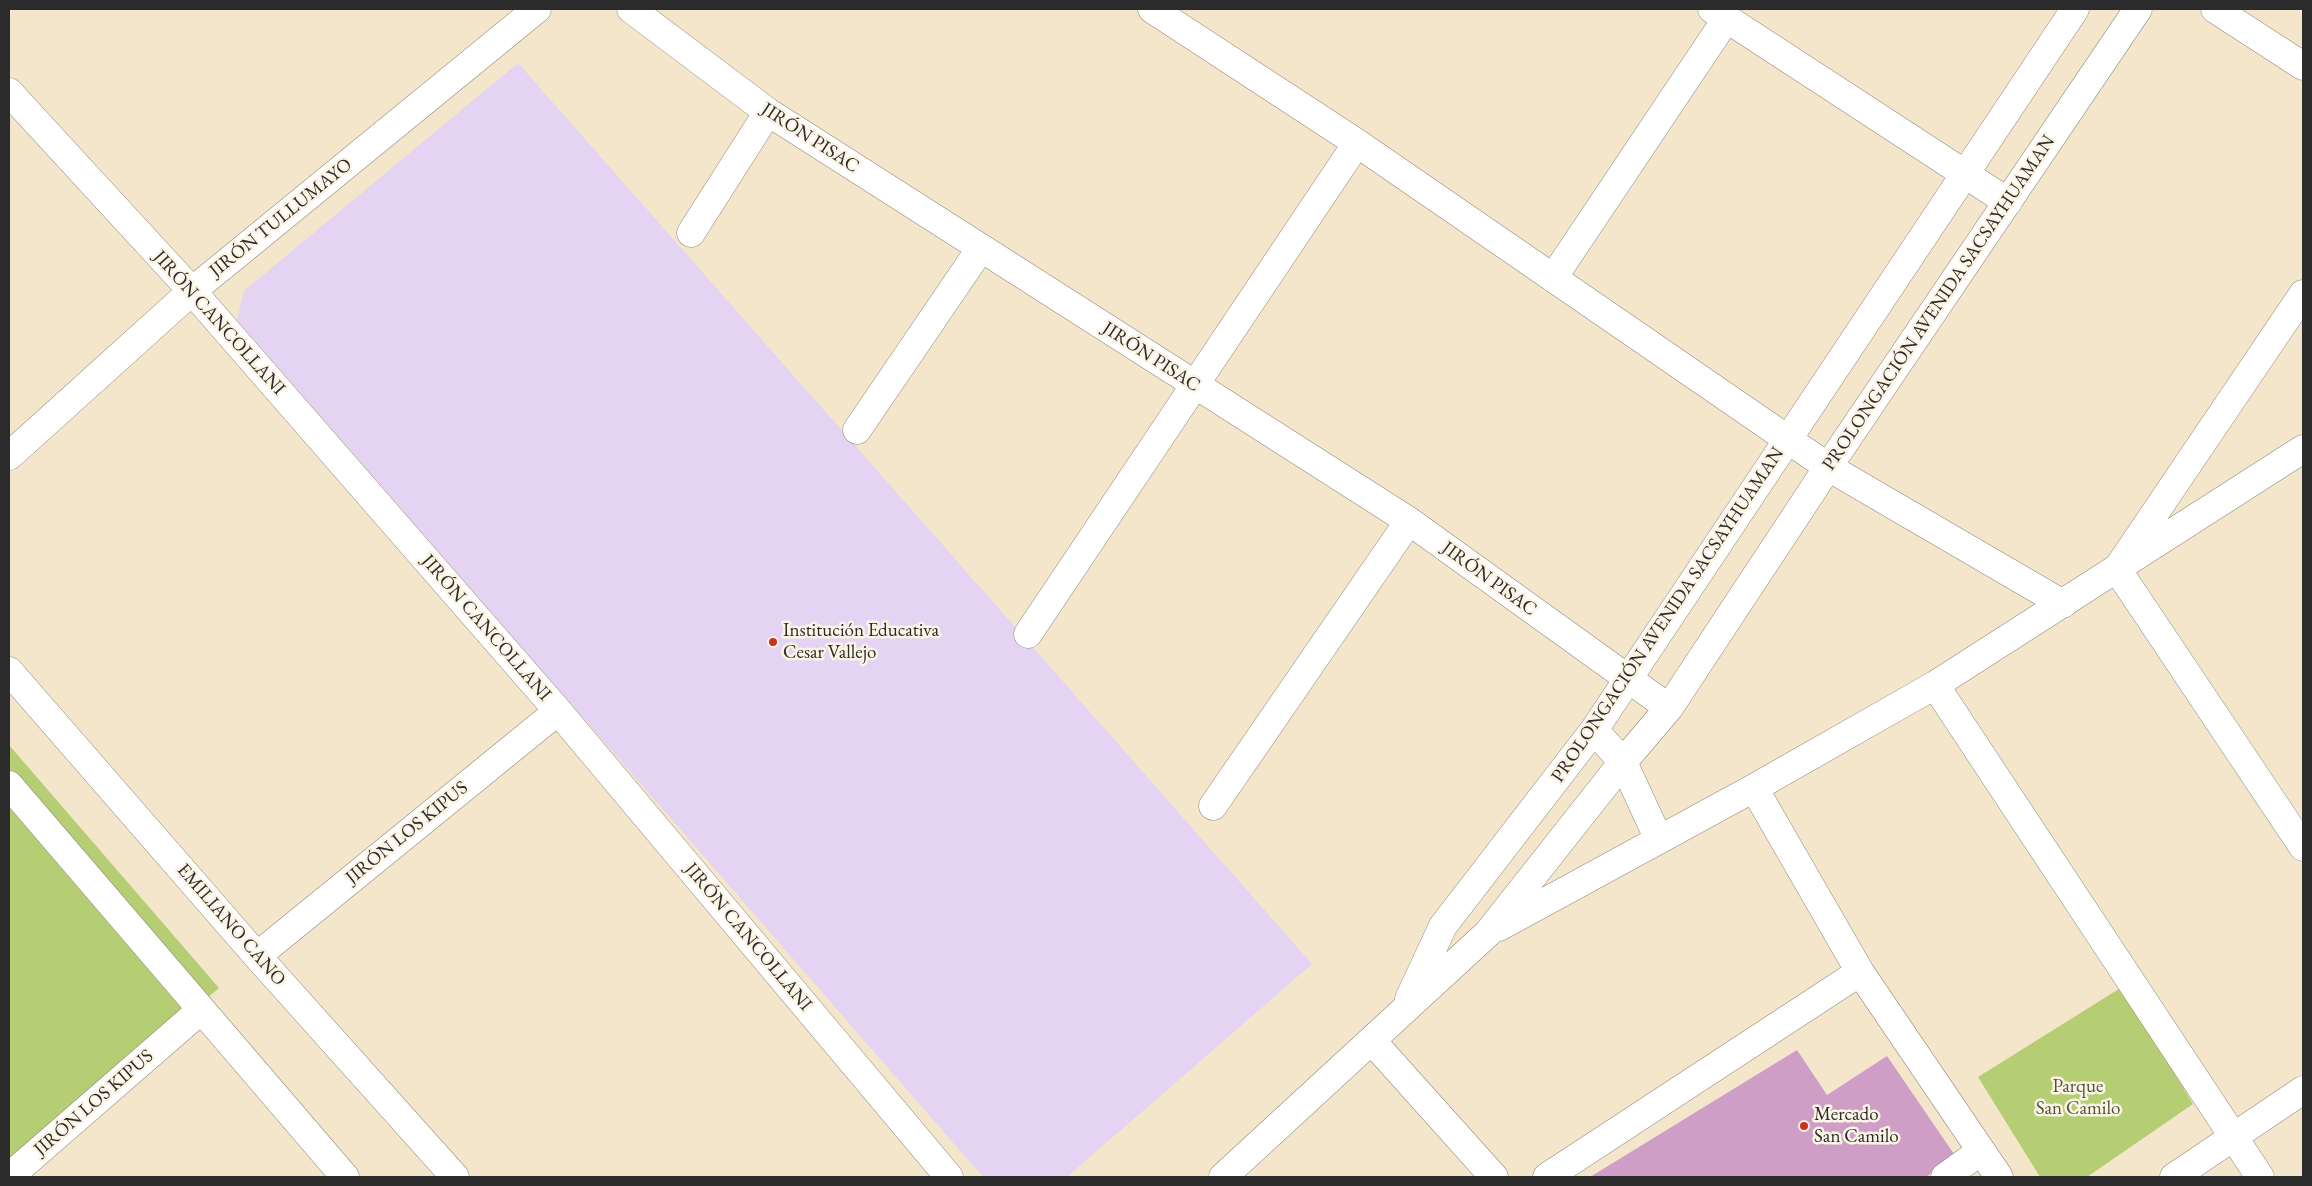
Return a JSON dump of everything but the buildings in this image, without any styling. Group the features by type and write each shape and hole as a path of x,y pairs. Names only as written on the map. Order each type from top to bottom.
{"street":[{"name":"JIRÓN TULLUMAYO","path":"9,456 192,291 537,9"},
{"name":"JIRÓN PISAC","path":"631,9 768,112 1409,521 1668,708"},
{"path":"1152,9 1357,143 1828,467 2063,604"},
{"name":"PROLONGACIÓN AVENIDA SACSAYHUAMAN","path":"1404,1010 1443,926 1594,730 2076,9"},
{"name":"PROLONGACIÓN AVENIDA SACSAYHUAMAN","path":"1404,1010 1488,933 1668,708 1828,467 2138,9"},
{"path":"2215,9 2303,66"},
{"path":"1552,278 1719,14 2008,202"},
{"name":"JIRÓN CANCOLLANI","path":"9,92 192,291 558,711 949,1177"},
{"path":"691,233 768,112"},
{"path":"1028,634 1357,143"},
{"path":"858,430 981,248"},
{"path":"2117,568 2303,294"},
{"path":"1443,926 1488,933 1754,788 1935,685 2303,451"},
{"path":"1213,806 1409,521"},
{"path":"2117,568 2303,847"},
{"name":"EMILIANO CANO","path":"9,671 257,956 455,1177"},
{"path":"1935,685 2260,1177"},
{"name":"JIRÓN LOS KIPUS","path":"257,956 558,711"},
{"path":"1594,730 1623,762 1659,840"},
{"path":"9,785 346,1177"},
{"path":"1754,788 1860,972 1999,1177"},
{"path":"1546,1177 1860,972"},
{"name":"JIRÓN LOS KIPUS","path":"9,1177 201,1010"},
{"path":"1223,1177 1404,1010"},
{"path":"1372,1041 1494,1177"},
{"path":"2174,1177 2303,1090"},
{"path":"1945,1177 1981,1151"}],"shaded area":[{"name":"Institución Educativa Cesar Vallejo","path":"518,63 1312,964 1067,1177 983,1177 237,320 244,291"}],"green space":[{"path":"9,745 219,988 9,1166"},
{"name":"Parque San Camilo","path":"2122,987 2193,1104 2087,1177 2040,1177 1978,1077"}],"place":[{"name":"Institución Educativa Cesar Vallejo","path":"773,642"},
{"name":"Mercado San Camilo","path":"1804,1126"}]}
